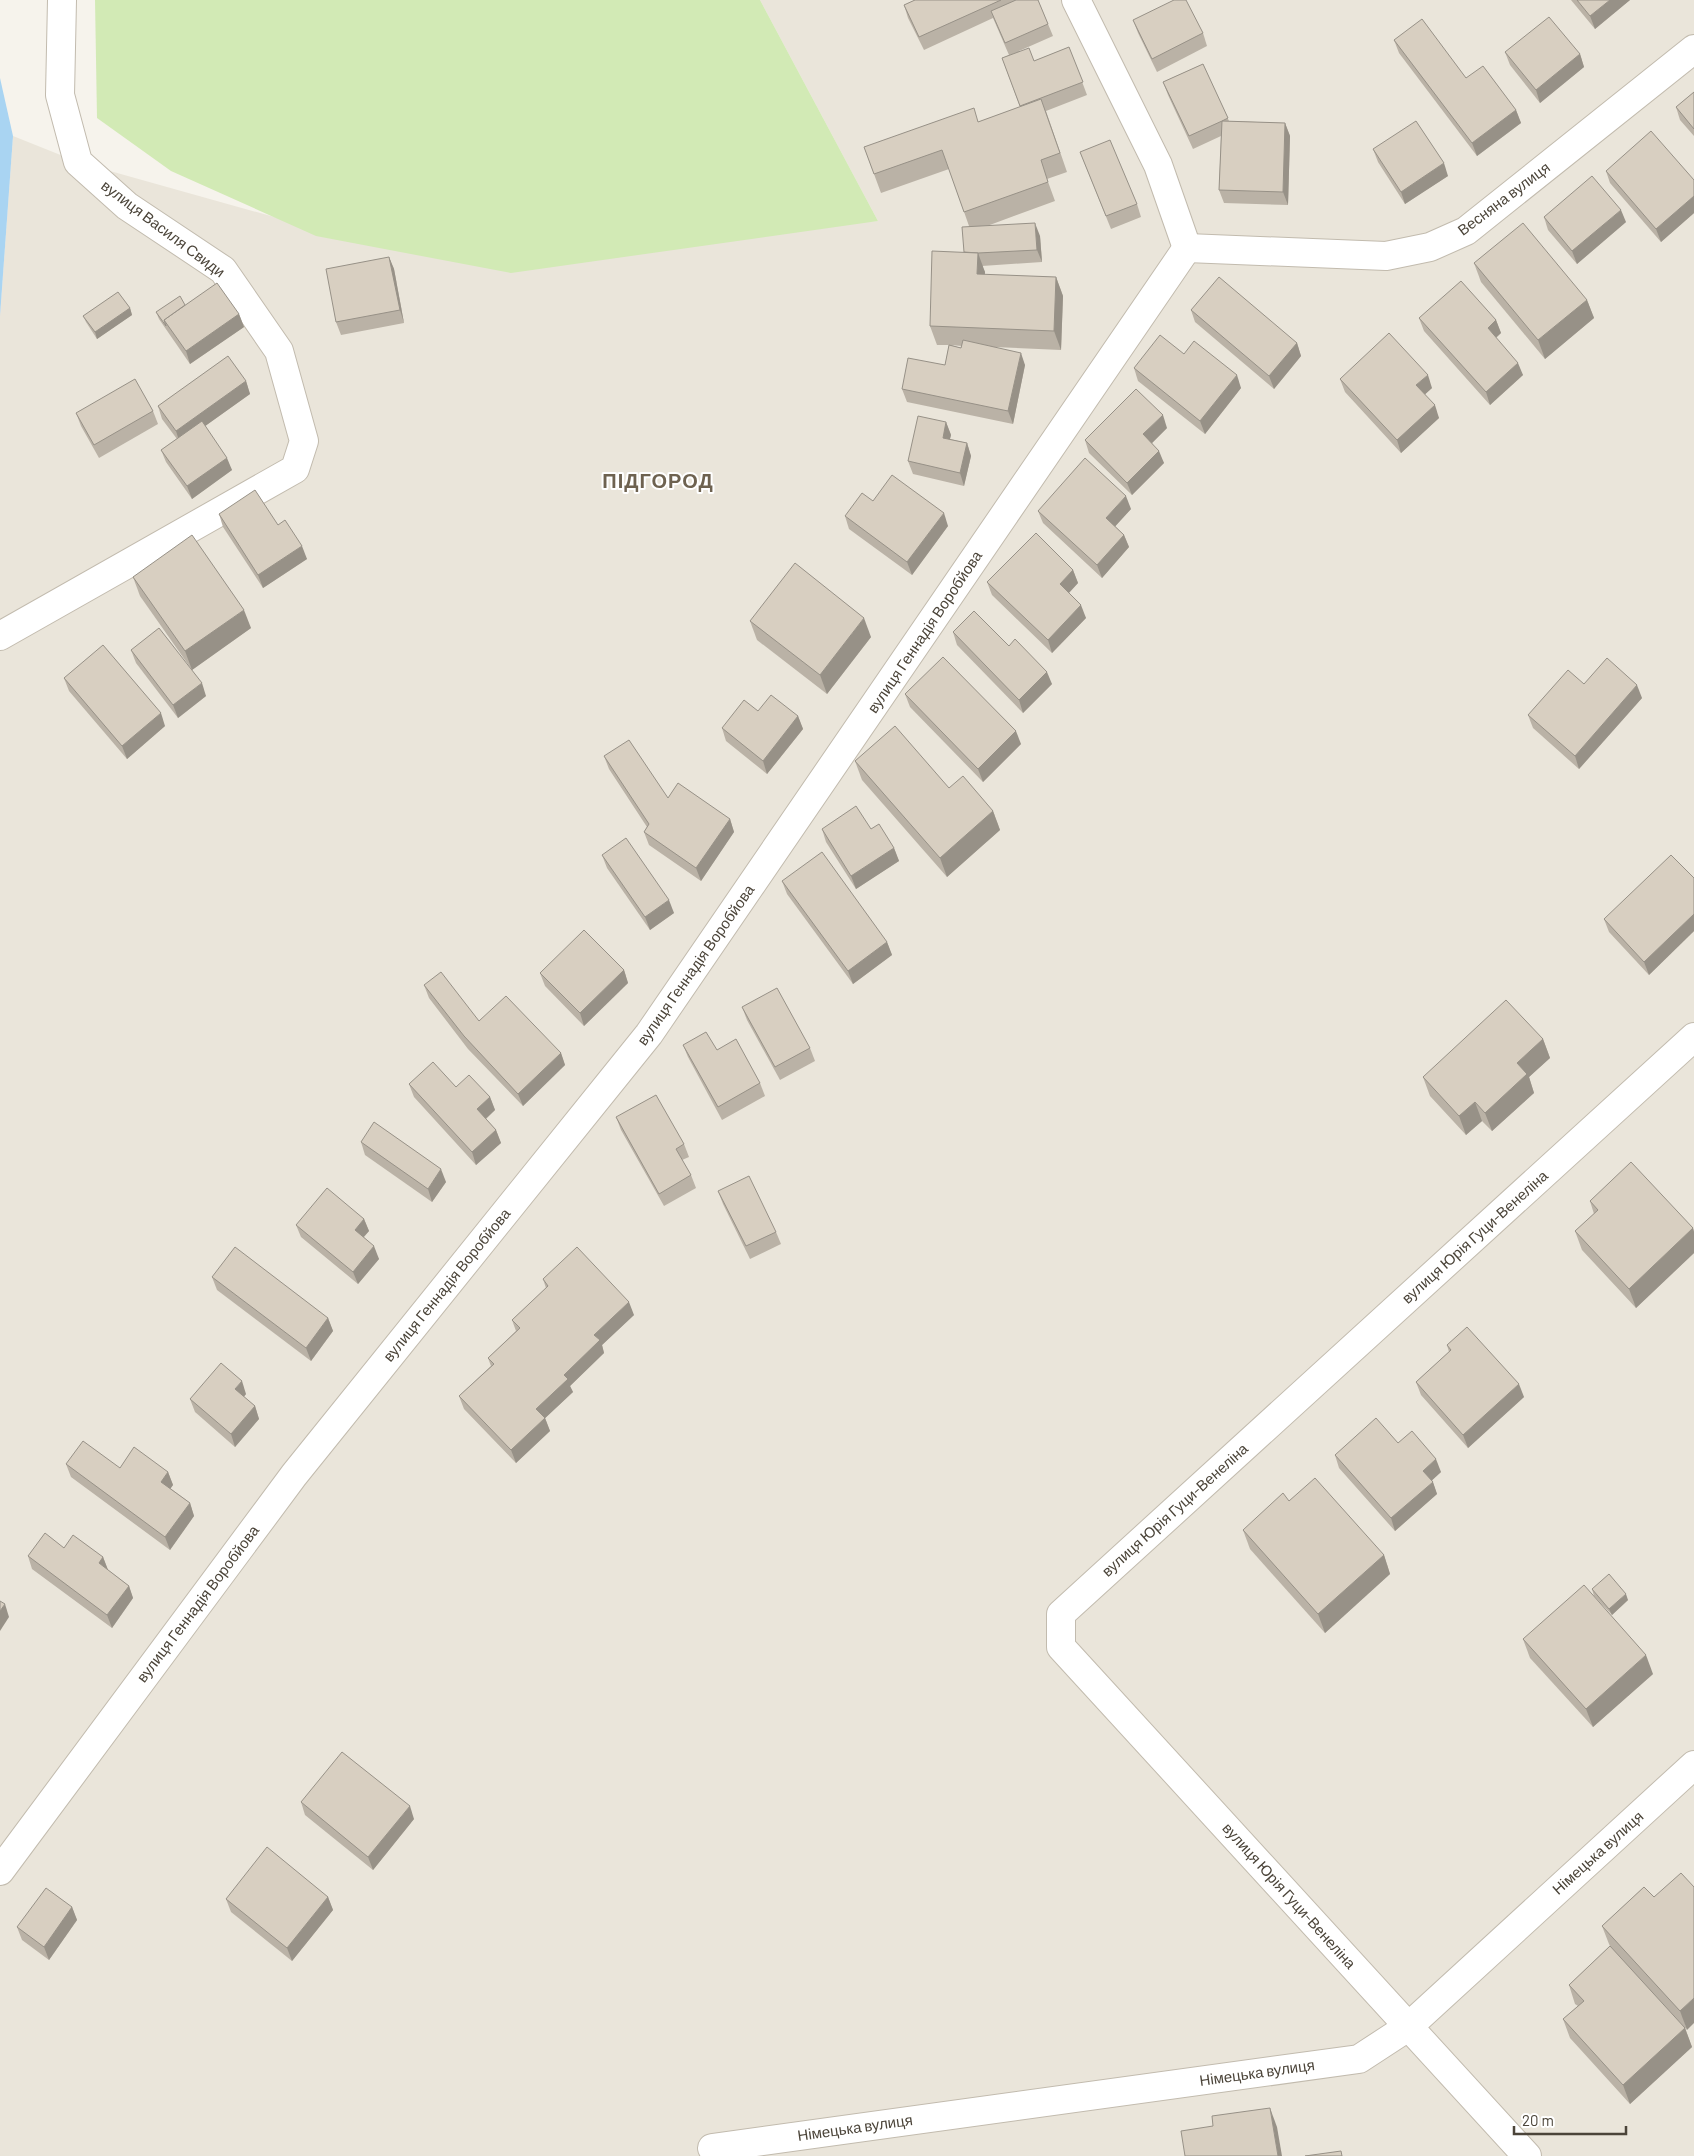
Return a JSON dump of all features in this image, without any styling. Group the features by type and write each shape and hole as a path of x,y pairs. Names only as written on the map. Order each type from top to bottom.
{"street":[{"name":"вулиця Василя Свиди","path":"0,636 295,469 304,441 279,351 223,270 128,206 78,162 60,95 62,0"},
{"path":"1076,0 1158,165 1188,248"},
{"name":"Весняна вулиця","path":"1188,248 1386,256 1430,247 1466,231 1694,49"},
{"name":"вулиця Геннадія Воробйова","path":"0,1871 294,1475 650,1034 1188,248"},
{"name":"вулиця Юрія Гуци-Венеліна","path":"1527,2156 1061,1647 1061,1614 1694,1037"},
{"name":"Німецька вулиця","path":"712,2148 1359,2059 1408,2027 1694,1765"}],"shaded area":[{"path":"760,0 1694,0 1694,2156 0,2156 0,316 13,136 78,162 392,250 878,221"}],"green space":[{"path":"95,0 760,0 878,221 511,273 316,236 171,171 97,118"}],"water":[{"path":"0,78 13,136 0,316"}],"building":[{"path":"915,0 1001,0 919,37 904,5"},
{"path":"1016,0 1038,0 1048,24 1005,43 991,11"},
{"path":"1174,0 1186,0 1203,33 1152,59 1133,20"},
{"path":"1577,0 1610,0 1590,16"},
{"path":"1549,17 1580,54 1536,90 1505,52"},
{"path":"1422,19 1466,78 1483,66 1516,110 1472,143 1394,40"},
{"path":"1069,47 1083,82 1020,106 1002,58 1029,48 1034,61"},
{"path":"1203,64 1228,118 1189,136 1163,82"},
{"path":"1694,92 1694,129 1676,107"},
{"path":"1041,99 1060,153 1041,160 1048,182 964,212 942,150 874,174 864,147 974,108 978,122"},
{"path":"1222,121 1285,123 1283,192 1219,190"},
{"path":"1416,121 1444,163 1401,192 1373,149"},
{"path":"1651,131 1694,180 1694,196 1656,229 1606,171"},
{"path":"1110,140 1137,204 1106,216 1080,152"},
{"path":"1592,176 1621,210 1572,251 1544,217"},
{"path":"1035,223 1037,250 964,252 962,227"},
{"path":"1523,223 1587,300 1538,340 1474,263"},
{"path":"932,251 978,253 977,274 1056,277 1054,331 930,326"},
{"path":"389,257 400,310 336,322 326,269"},
{"path":"1219,277 1297,343 1269,376 1191,310"},
{"path":"1461,281 1496,320 1488,328 1518,363 1486,392 1419,318"},
{"path":"217,283 239,314 186,351 164,320"},
{"path":"118,292 130,308 95,332 83,316"},
{"path":"180,296 185,305 164,320 166,326 156,312"},
{"path":"1389,333 1428,375 1416,385 1435,405 1397,440 1340,379"},
{"path":"1160,335 1184,354 1194,341 1237,375 1200,421 1134,368"},
{"path":"963,340 1021,353 1008,411 902,389 908,358 945,365 949,345 961,348"},
{"path":"228,356 246,381 176,431 158,406"},
{"path":"135,379 153,411 94,445 76,413"},
{"path":"1136,389 1163,415 1143,434 1159,451 1127,483 1085,440"},
{"path":"918,416 946,422 943,438 967,443 960,473 908,461"},
{"path":"202,421 227,458 187,486 161,450"},
{"path":"1085,458 1126,496 1106,518 1124,535 1097,565 1038,511"},
{"path":"892,475 944,513 907,562 845,516 862,493 873,501"},
{"path":"255,490 278,525 285,520 302,546 258,575 219,514"},
{"path":"1036,533 1073,570 1060,584 1081,605 1048,640 987,582"},
{"path":"192,535 244,610 185,651 133,577"},
{"path":"795,563 864,618 820,675 750,621"},
{"path":"974,611 1009,646 1015,639 1047,672 1019,700 953,632"},
{"path":"159,628 202,683 173,705 131,650"},
{"path":"103,645 161,713 122,746 64,678"},
{"path":"943,657 1016,731 978,769 905,694"},
{"path":"1607,658 1637,685 1575,756 1528,715 1568,670 1584,684"},
{"path":"771,695 798,716 763,761 722,728 744,700 758,711"},
{"path":"895,726 949,788 963,776 993,811 940,858 855,761"},
{"path":"629,740 668,798 678,783 730,819 696,868 644,832 649,824 604,756"},
{"path":"856,806 871,829 879,824 894,848 851,876 822,829"},
{"path":"626,838 669,900 645,917 602,855"},
{"path":"822,852 887,942 848,971 782,881"},
{"path":"1671,855 1694,878 1694,914 1644,962 1604,919"},
{"path":"584,930 624,970 580,1013 540,973"},
{"path":"441,972 479,1021 506,996 561,1053 518,1094 464,1036 424,985"},
{"path":"777,988 810,1048 775,1067 742,1007"},
{"path":"1506,1000 1543,1039 1517,1063 1527,1074 1485,1113 1475,1102 1459,1116 1423,1077"},
{"path":"706,1032 717,1050 736,1039 760,1083 718,1107 683,1045"},
{"path":"433,1062 456,1087 469,1075 490,1097 477,1109 496,1130 472,1152 409,1084"},
{"path":"656,1095 684,1144 676,1149 691,1175 659,1194 616,1117"},
{"path":"374,1122 441,1169 428,1189 361,1142"},
{"path":"1631,1162 1693,1228 1629,1289 1575,1231 1598,1210 1590,1201"},
{"path":"749,1176 776,1232 746,1246 718,1191"},
{"path":"327,1188 364,1219 355,1230 374,1246 353,1272 296,1225"},
{"path":"235,1247 328,1318 306,1348 212,1277"},
{"path":"577,1247 629,1302 594,1335 600,1340 564,1375 568,1379 536,1409 545,1418 511,1450 459,1396 494,1364 488,1358 520,1328 512,1320 548,1286 543,1279"},
{"path":"1467,1327 1519,1384 1463,1435 1416,1382 1451,1350 1447,1345"},
{"path":"221,1363 242,1381 235,1389 255,1406 231,1434 190,1399"},
{"path":"1376,1418 1398,1443 1412,1431 1436,1459 1423,1471 1433,1482 1391,1518 1335,1455"},
{"path":"83,1441 120,1468 134,1447 168,1472 161,1482 190,1503 165,1537 66,1464"},
{"path":"1315,1478 1384,1555 1318,1614 1243,1530 1283,1493 1289,1501"},
{"path":"45,1533 64,1548 73,1535 103,1557 99,1563 129,1586 107,1615 28,1556"},
{"path":"1609,1574 1626,1594 1609,1609 1592,1589"},
{"path":"1584,1585 1646,1655 1586,1709 1523,1639"},
{"path":"0,1601 5,1604 0,1611"},
{"path":"342,1752 410,1806 368,1857 301,1802"},
{"path":"267,1847 328,1897 287,1948 226,1899"},
{"path":"1681,1873 1694,1887 1694,1998 1680,2011 1602,1926 1644,1887 1654,1897"},
{"path":"46,1888 72,1907 44,1947 17,1927"},
{"path":"1610,1946 1685,2028 1623,2085 1563,2019 1584,2001 1569,1985"},
{"path":"1270,2108 1278,2156 1185,2156 1181,2131 1213,2126 1212,2116"},
{"path":"1341,2151 1342,2156 1305,2156"}],"district":[{"name":"ПІДГОРОД","path":"658,481"}]}
